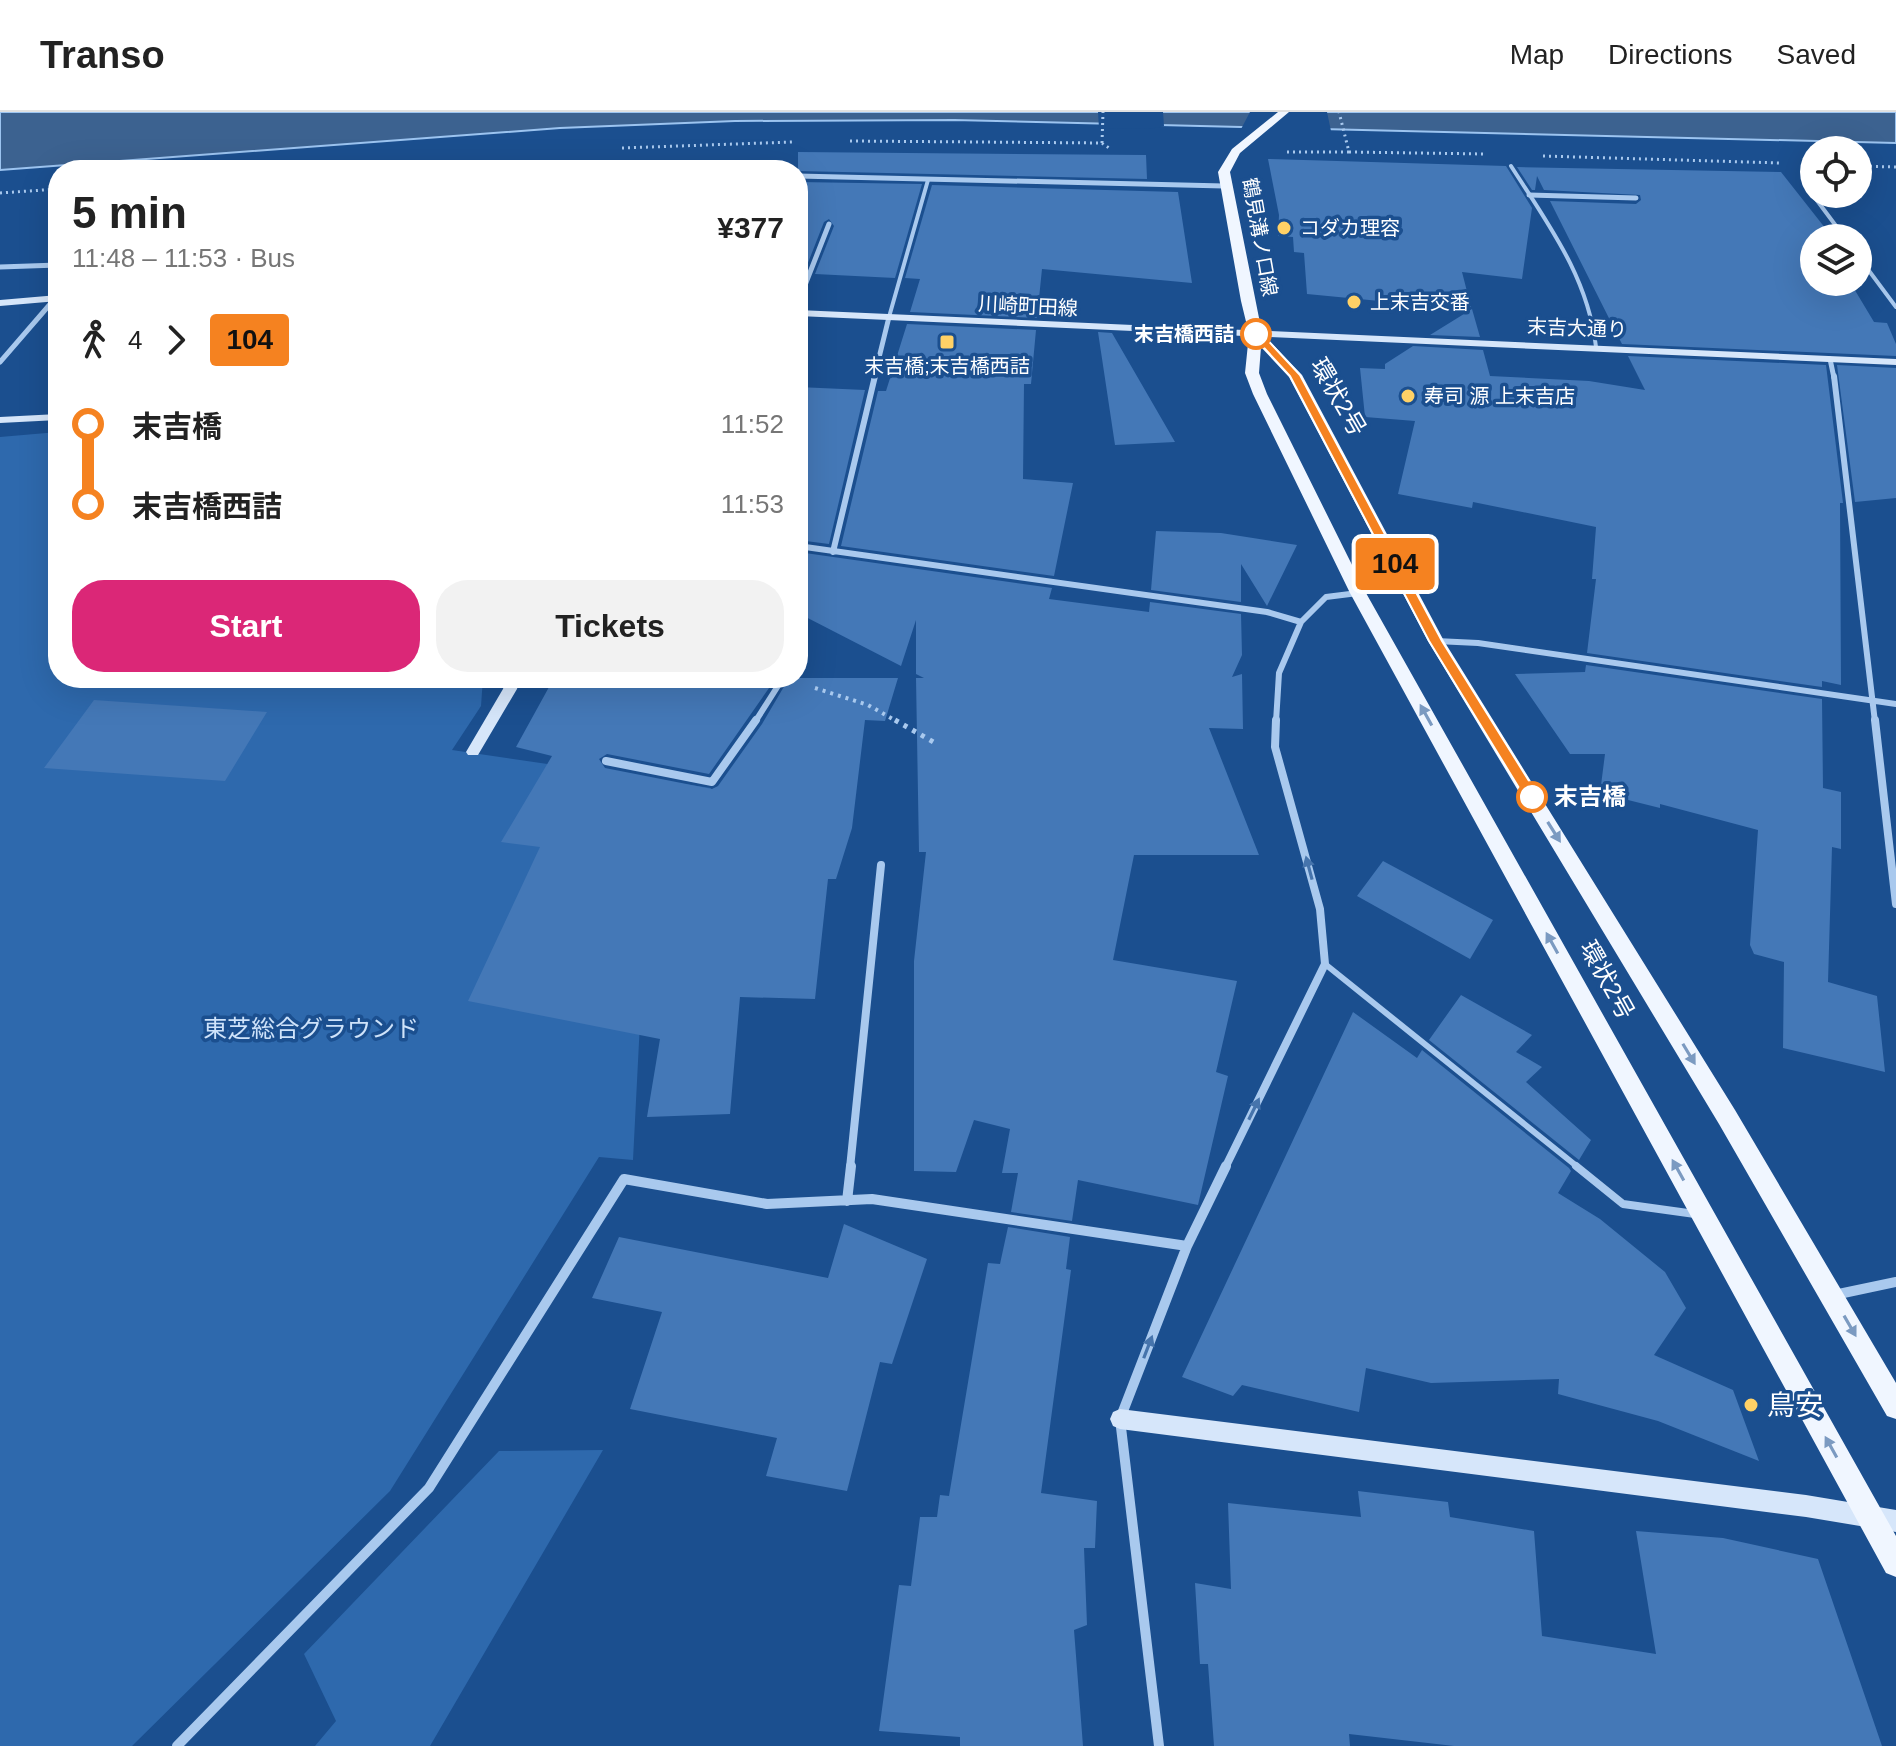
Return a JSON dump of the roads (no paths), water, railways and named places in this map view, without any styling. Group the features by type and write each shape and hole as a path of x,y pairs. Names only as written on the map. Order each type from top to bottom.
{"main road":[{"name":"鶴見溝ノ口線","path":"1256,334 1224,186 1224,172 1236,151 1284,112"},
{"name":"環状2号","path":"1256,334 1252,373 1358,593 1896,1563"},
{"name":"環状2号","path":"1256,334 1295,375 1436,641 1633,961 1896,1407"}],"street":[{"path":"808,176 1224,186"},
{"path":"1529,195 1636,198"},
{"path":"808,278 829,224"},
{"path":"0,267 48,265"},
{"path":"0,303 48,298"},
{"path":"0,362 48,307"},
{"name":"川崎町田線","path":"808,313 1256,334"},
{"path":"833,552 889,317"},
{"name":"末吉大通り","path":"1256,334 1896,362"},
{"path":"1830,359 1837,392 1896,904"},
{"path":"0,420 48,418"},
{"path":"808,548 1252,610 1301,622"},
{"path":"1159,1746 1120,1419 1187,1246 1325,964 1320,909 1275,747 1279,673 1301,622 1326,597 1358,593"},
{"path":"1436,641 1478,643 1896,704"},
{"path":"473,752 510,688"},
{"path":"606,761 712,782 779,688"},
{"path":"847,1201 881,865"},
{"path":"177,1746 429,1488 624,1179 767,1204 872,1199 1187,1246"},
{"path":"1832,1295 1896,1282"},
{"path":"1120,1419 1869,1515 1896,1521"}],"lane":[{"path":"1511,166 1558,235 1580,281 1595,323 1596,347"},
{"path":"889,317 928,180"},
{"path":"1872,275 1896,307"},
{"path":"1325,964 1623,1204 1703,1215"}],"place":[{"name":"コダカ理容","path":"1284,228"},
{"name":"上末吉交番","path":"1354,302"},
{"name":"末吉橋西詰","path":"1256,334"},
{"name":"末吉橋;末吉橋西詰","path":"947,342"},
{"name":"寿司 源 上末吉店","path":"1408,396"},
{"name":"末吉橋","path":"1532,797"},
{"name":"鳥安","path":"1751,1405"}],"park label":[{"name":"東芝総合グラウンド","path":"311,1029"}]}
